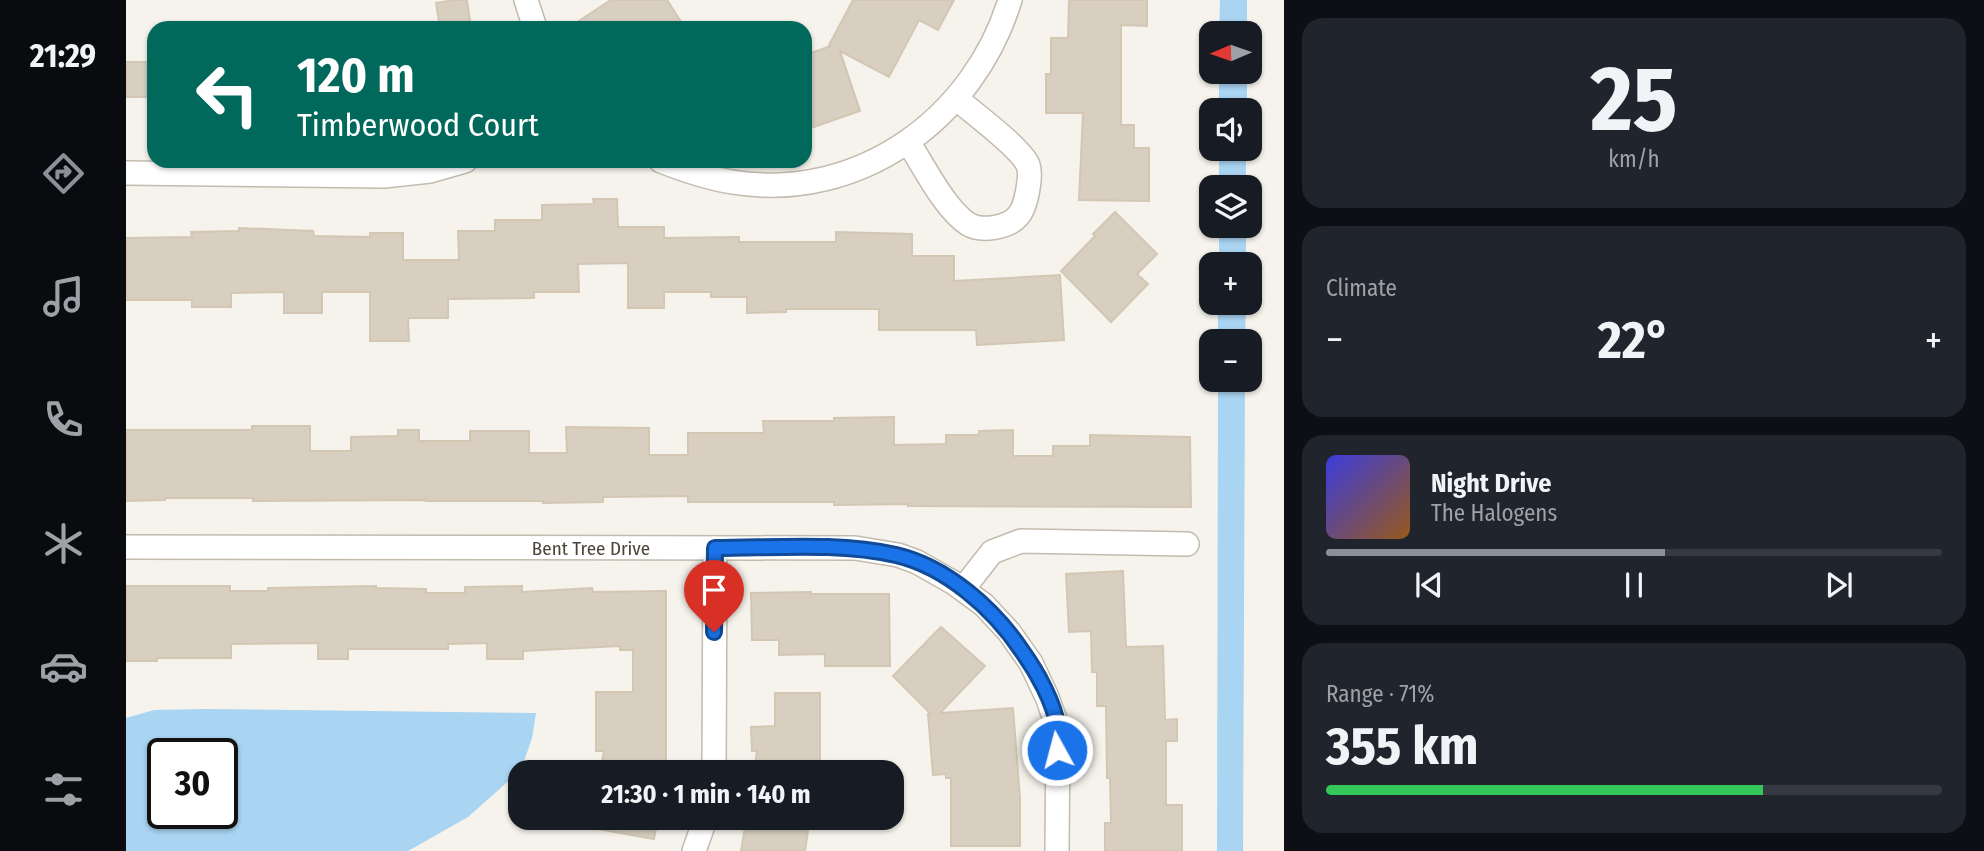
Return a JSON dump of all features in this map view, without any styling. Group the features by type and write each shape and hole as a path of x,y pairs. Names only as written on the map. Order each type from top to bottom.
{"street":[{"path":"526,0 533,21"},
{"path":"679,168 734,183 781,185 819,180 855,169 890,153 940,117 957,99 987,58 1010,0"},
{"path":"908,142 950,206 970,225 985,228 1007,225 1019,215 1028,189 1028,165 1009,142 957,99"},
{"path":"126,173 384,176 440,168"},
{"path":"962,589 992,552 1021,541 1187,544"},
{"name":"Bent Tree Drive","path":"126,547 855,548 898,555 917,562 962,589 984,606 1009,632 1031,663 1058,728 1057,851"},
{"path":"714,760 715,548"},
{"path":"694,851 701,830"}],"water":[{"path":"1220,0 1247,0 1247,21 1219,21"},
{"path":"1219,84 1247,84 1247,98 1219,98"},
{"path":"1219,161 1246,161 1246,175 1219,175"},
{"path":"1219,238 1246,238 1246,252 1219,252"},
{"path":"1218,315 1246,315 1245,329 1218,329"},
{"path":"1218,392 1245,392 1243,851 1217,851"},
{"path":"205,709 536,713 524,760 508,760 508,782 468,817 408,851 126,851 126,718 154,710"}],"building":[{"path":"467,0 470,21 439,21 436,3"},
{"path":"611,0 667,0 680,21 579,21"},
{"path":"853,0 954,0 938,30 919,20 889,77 840,51 860,111 812,128 812,53 831,46 829,45"},
{"path":"1069,0 1147,0 1147,26 1121,25 1121,125 1134,125 1134,148 1149,148 1149,201 1079,200 1083,113 1046,113 1046,74 1051,74 1051,38 1068,38"},
{"path":"126,62 147,62 147,97 126,97"},
{"path":"593,199 617,199 618,227 664,227 664,238 739,237 739,242 836,242 836,232 912,234 912,256 954,256 954,281 1060,275 1064,340 977,345 976,330 879,330 879,309 786,309 786,312 747,313 747,297 711,297 711,292 664,292 664,308 628,308 628,263 578,264 579,292 534,292 534,298 448,299 448,318 408,318 409,341 370,341 370,292 322,292 322,313 284,313 284,292 231,293 231,307 192,307 192,300 126,300 126,238 192,237 191,232 239,231 239,228 313,231 314,236 370,237 370,233 403,233 403,260 459,260 458,231 495,231 495,220 542,220 542,205 594,204"},
{"path":"1115,212 1157,254 1137,274 1148,284 1111,322 1061,271"},
{"path":"894,417 894,445 946,444 946,435 979,435 979,431 1013,430 1013,456 1053,456 1053,446 1090,446 1090,435 1190,437 1191,507 688,502 688,496 603,497 603,502 543,503 426,500 253,501 253,498 126,501 126,430 252,430 252,426 310,426 310,451 351,451 351,437 398,436 398,430 419,430 419,441 470,441 470,431 529,431 529,453 567,453 566,427 649,428 649,455 688,455 688,433 764,433 763,421 834,421 834,418"},
{"path":"1123,571 1126,647 1163,646 1165,720 1177,719 1177,741 1166,741 1166,805 1182,805 1182,851 1105,851 1105,823 1111,823 1106,706 1097,706 1097,672 1092,672 1091,631 1069,632 1066,574"},
{"path":"126,586 230,586 230,591 268,591 268,588 376,586 426,589 426,593 465,593 465,587 522,586 522,592 592,588 593,592 666,591 666,760 602,760 604,751 596,751 596,692 633,692 633,650 620,650 620,646 523,651 523,659 487,659 487,643 448,644 448,649 348,649 348,659 318,659 318,643 231,644 231,658 157,658 157,661 126,661"},
{"path":"751,593 889,594 890,666 825,666 825,654 779,655 779,640 752,640"},
{"path":"941,627 985,666 940,713 1013,708 1020,798 1020,846 951,846 951,778 946,778 946,774 933,775 928,714 931,714 893,676"},
{"path":"775,693 820,693 820,760 756,760 757,751 752,751 751,727 775,726"},
{"path":"603,830 656,830 654,839"},
{"path":"745,830 808,830 805,851 741,851"}],"route":[{"path":"714,632 715,548 855,548 898,555 917,562 954,583 984,606 1009,632 1031,663 1047,697 1058,728 1057,750"}]}
